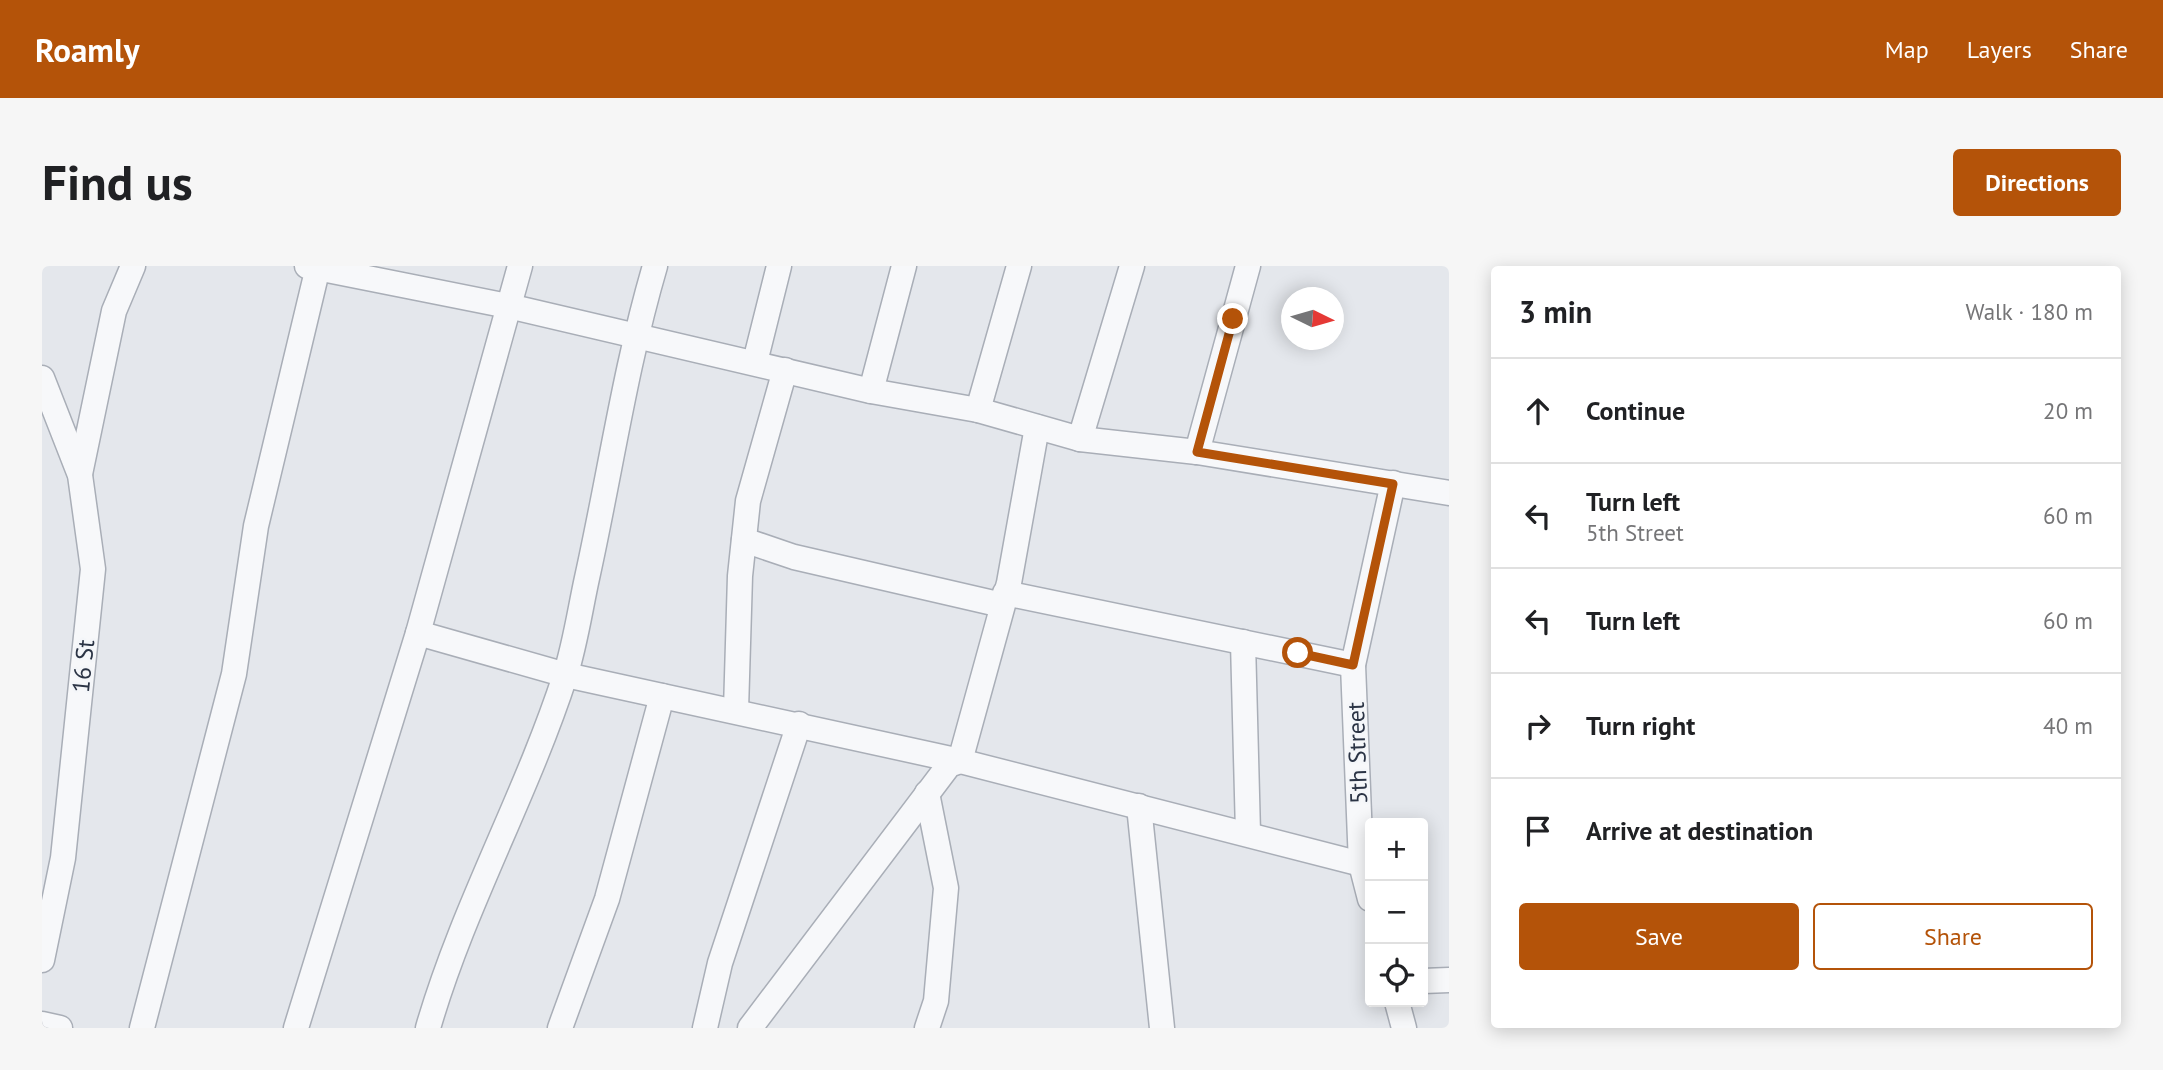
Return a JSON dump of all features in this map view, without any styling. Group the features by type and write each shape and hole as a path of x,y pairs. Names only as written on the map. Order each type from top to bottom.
{"street":[{"path":"80,475 114,311 134,266"},
{"path":"296,1028 418,633 520,266"},
{"path":"428,1028 473,904 518,799 566,675 609,478 635,337 655,266"},
{"path":"755,362 779,266"},
{"path":"871,391 904,266"},
{"path":"978,410 1018,266"},
{"path":"1080,439 1132,266"},
{"path":"1197,452 1248,266"},
{"path":"142,1028 234,674 256,526 312,267 508,306 871,391 978,410 1080,439 1197,452 1449,493"},
{"path":"736,710 744,540 754,478 785,370"},
{"name":"16 St","path":"42,378 80,475 93,569 63,858 42,960"},
{"path":"960,761 1004,599 1037,427"},
{"name":"5th Street","path":"1365,881 1361,864 1353,665 1393,484"},
{"path":"744,540 794,557 1353,665"},
{"path":"418,633 566,675 960,761 1361,864"},
{"path":"1243,642 1248,833"},
{"path":"561,1028 607,899 662,696"},
{"path":"705,1028 720,963 799,724"},
{"path":"750,1028 949,765 960,761"},
{"path":"927,793 946,888 936,1001 927,1028"},
{"path":"1139,806 1162,1028"},
{"path":"1428,981 1449,980"},
{"path":"1398,1007 1404,1028"},
{"path":"42,1024 60,1028"}],"route":[{"path":"1233,319 1197,452 1393,484 1353,665 1298,653"}]}
